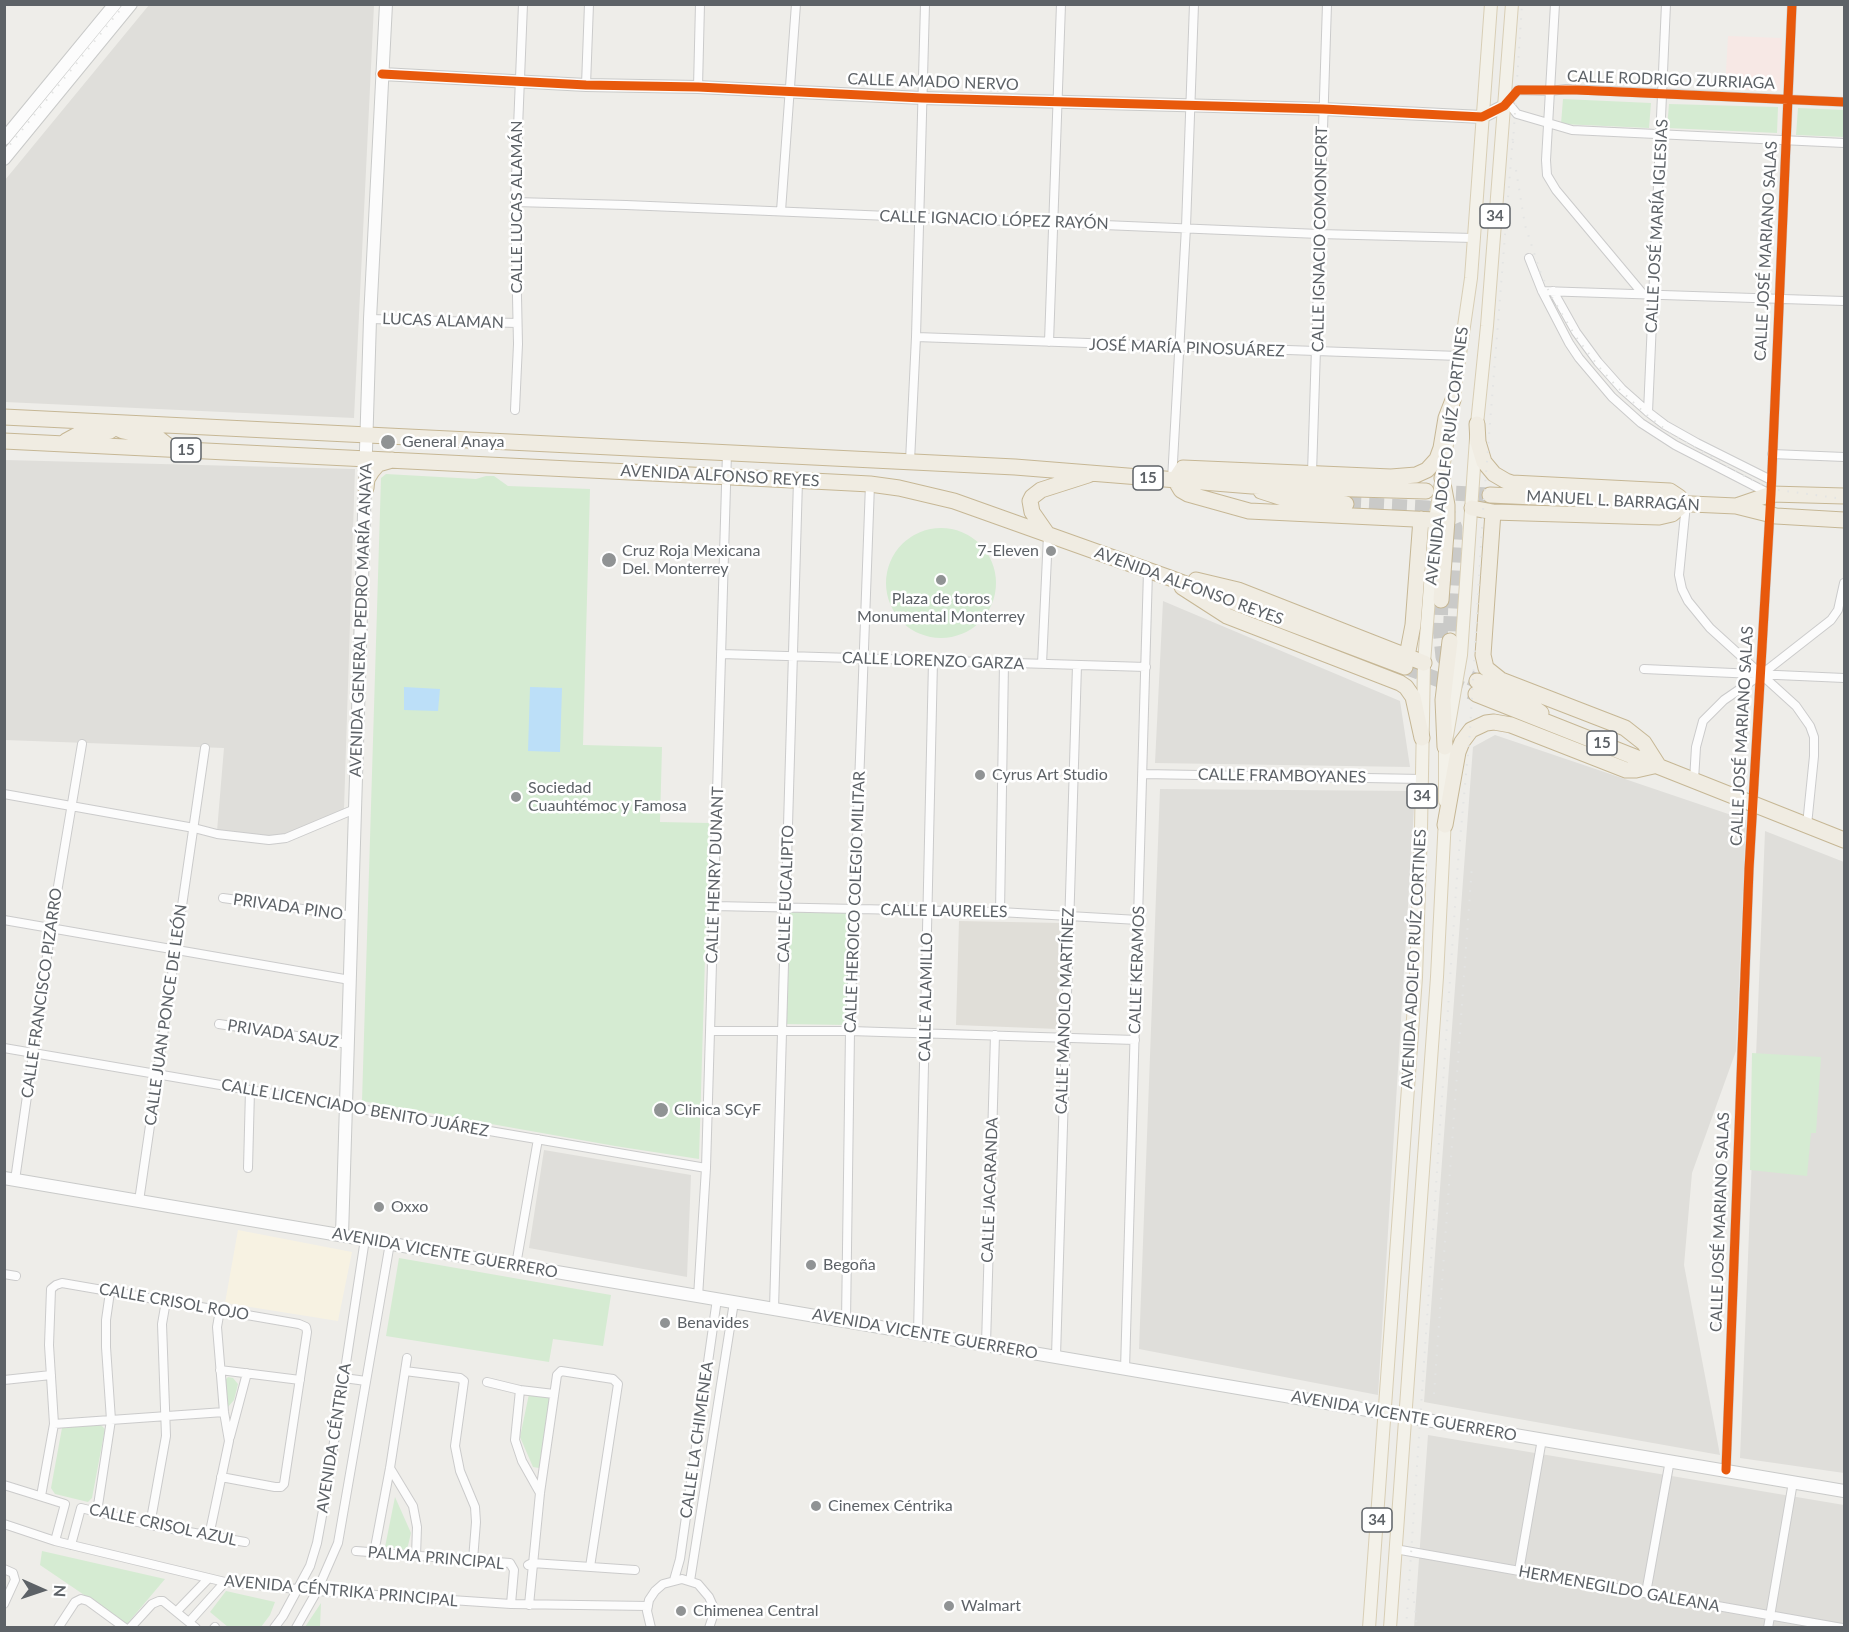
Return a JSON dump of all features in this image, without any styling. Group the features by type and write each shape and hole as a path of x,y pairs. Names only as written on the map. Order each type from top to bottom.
{"highway":[{"path":"1406,661 1428,519 1249,512 1188,494 1181,490 1173,480 1184,468 1405,477 1428,470 1437,459 1446,418 1453,400"},
{"name":"AVENIDA ALFONSO REYES","path":"4,417 910,461"},
{"path":"60,444 77,435 105,432 116,424 158,438 172,449"},
{"path":"1472,508 1493,512 1659,517 1672,514 1685,504 1679,496 1670,491 1506,481 1494,474 1484,462 1478,442 1477,424"},
{"name":"AVENIDA ALFONSO REYES","path":"4,441 870,484 922,492 954,501 1170,578"},
{"path":"366,488 367,479 375,467 386,461 398,459"},
{"name":"15","path":"910,461 1096,472 1252,486 1426,491"},
{"path":"1048,535 1032,512 1030,501 1032,497 1041,490 1096,472"},
{"path":"1441,600 1447,520 1442,478"},
{"path":"1252,486 1270,495 1286,499 1346,504"},
{"name":"MANUEL L. BARRAGÁN","path":"1736,506 1771,487 1845,496"},
{"name":"MANUEL L. BARRAGÁN","path":"1490,495 1736,506 1769,515 1845,520"},
{"path":"1445,825 1458,752 1462,742 1471,730 1486,723 1511,725 1626,770 1658,765 1644,743 1625,728 1501,680 1486,668 1483,655 1493,512"},
{"path":"1170,578 1204,581 1238,590 1406,661 1424,663"},
{"path":"1170,578 1196,598 1227,616 1406,687 1413,697 1422,738"},
{"path":"1445,747 1443,700 1450,641"},
{"name":"15","path":"1477,688 1533,705 1547,721 1845,840"}],"main road":[{"name":"AVENIDA ADOLFO RUÍZ CORTINES","path":"1369,1628 1416,977 1428,519 1442,478 1471,278 1491,4"},
{"name":"AVENIDA ADOLFO RUÍZ CORTINES","path":"1390,1628 1437,977 1445,825 1445,747 1461,655 1477,424 1506,105 1512,4"}],"street":[{"path":"4,139 115,4"},
{"path":"4,159 131,4"},
{"name":"AVENIDA GENERAL PEDRO MARÍA ANAYA","path":"342,1235 370,318 386,4"},
{"name":"CALLE LUCAS ALAMÁN","path":"516,410 518,364 515,202 523,4"},
{"path":"586,85 589,4"},
{"path":"698,87 700,4"},
{"path":"781,211 796,4"},
{"path":"910,461 916,337 925,4"},
{"path":"1049,342 1061,4"},
{"path":"1173,480 1186,227 1194,4"},
{"name":"CALLE IGNACIO COMONFORT","path":"1312,473 1327,4"},
{"path":"1555,4 1546,167 1551,183 1643,294"},
{"name":"CALLE JOSÉ MARÍA IGLESIAS","path":"1648,412 1666,4"},
{"name":"CALLE JOSÉ MARIANO SALAS","path":"1726,1470 1753,804 1762,674 1792,4"},
{"name":"CALLE AMADO NERVO","path":"382,74 586,85 698,87 922,98 1323,109 1482,117"},
{"name":"CALLE RODRIGO ZURRIAGA","path":"1506,105 1518,90 1566,89 1845,102"},
{"path":"1482,117 1506,105 1517,114 1572,129 1845,143"},
{"name":"CALLE IGNACIO LÓPEZ RAYÓN","path":"515,202 1473,238"},
{"path":"1528,258 1557,323 1579,358 1612,398 1641,423 1675,445 1771,487"},
{"path":"1542,291 1845,301"},
{"path":"1552,291 1576,332 1622,389 1665,425 1771,487"},
{"name":"LUCAS ALAMAN","path":"370,318 517,323"},
{"name":"JOSÉ MARÍA PINOSUÁREZ","path":"916,337 1459,356"},
{"name":"CALLE HENRY DUNANT","path":"698,1297 711,1031 727,452"},
{"path":"1772,454 1845,457"},
{"name":"CALLE EUCALIPTO","path":"774,1309 798,480"},
{"name":"CALLE HEROICO COLEGIO MILITAR","path":"846,1321 850,1031 870,484"},
{"path":"1685,504 1680,558 1682,589 1697,614 1710,628 1796,706 1810,726 1814,737 1814,756 1807,825"},
{"path":"1042,664 1048,535"},
{"name":"CALLE KERAMOS","path":"1125,1368 1148,571"},
{"path":"1694,780 1696,747 1702,721 1724,700 1762,674 1831,620 1838,610 1845,583"},
{"name":"CALLE LORENZO GARZA","path":"721,654 1146,667"},
{"name":"CALLE ALAMILLO","path":"918,1333 933,661"},
{"path":"1000,912 1004,663"},
{"name":"CALLE MANOLO MARTÍNEZ","path":"1056,1356 1077,665"},
{"path":"1644,669 1845,678"},
{"name":"CALLE FRANCISCO PIZARRO","path":"10,1179 33,1052 82,744"},
{"name":"CALLE JUAN PONCE DE LEÓN","path":"139,1201 206,748"},
{"name":"CALLE FRAMBOYANES","path":"1143,774 1422,779"},
{"path":"4,795 244,838 280,839 355,809"},
{"name":"PRIVADA PINO","path":"223,898 352,916"},
{"name":"CALLE LAURELES","path":"714,906 1000,912 1138,920"},
{"path":"4,920 350,980"},
{"name":"PRIVADA SAUZ","path":"219,1024 348,1044"},
{"path":"711,1031 850,1031 1135,1040"},
{"name":"CALLE JACARANDA","path":"986,1344 995,1035"},
{"name":"CALLE LICENCIADO BENITO JUÁREZ","path":"4,1048 158,1072 250,1090 706,1168"},
{"path":"248,1168 250,1090"},
{"path":"516,1265 538,1139"},
{"name":"AVENIDA VICENTE GUERRERO","path":"10,1179 1845,1491"},
{"name":"AVENIDA CÉNTRICA","path":"274,1628 310,1566 316,1543 365,1239"},
{"name":"AVENIDA CÉNTRICA","path":"296,1628 317,1591 338,1543 390,1243"},
{"path":"4,1274 16,1276"},
{"name":"CALLE CRISOL ROJO","path":"51,1375 49,1345 51,1289 62,1283 299,1324 307,1329 300,1380"},
{"path":"97,1512 111,1420 106,1347 106,1320 110,1292"},
{"name":"CALLE LA CHIMENEA","path":"674,1580 680,1559 717,1299"},
{"path":"150,1525 162,1462 166,1416 162,1324 166,1301"},
{"path":"690,1581 734,1302"},
{"path":"220,1310 217,1328 224,1412 229,1440"},
{"path":"374,1553 407,1358"},
{"path":"220,1370 300,1380 284,1484 281,1487 275,1487 221,1478"},
{"path":"405,1371 460,1378 464,1381 455,1446 460,1471 475,1507 473,1560"},
{"path":"526,1605 554,1394 557,1375 561,1371 613,1379 618,1384 590,1567"},
{"path":"209,1536 246,1373"},
{"path":"4,1380 51,1375 54,1424 41,1496"},
{"path":"344,1378 366,1381"},
{"path":"487,1382 520,1390 554,1394"},
{"path":"520,1390 515,1440 522,1461 540,1492"},
{"path":"54,1424 224,1412"},
{"path":"1519,1571 1542,1439"},
{"path":"1646,1593 1670,1460"},
{"path":"390,1468 413,1506 417,1527 416,1556"},
{"path":"1768,1628 1793,1482"},
{"name":"CALLE CRISOL AZUL","path":"4,1485 65,1504 55,1541"},
{"name":"CALLE CRISOL AZUL","path":"71,1545 81,1508 150,1525 245,1542"},
{"name":"AVENIDA CÉNTRIKA PRINCIPAL","path":"4,1524 55,1541 225,1582 317,1591 526,1605 648,1606"},
{"name":"HERMENEGILDO GALEANA","path":"1395,1549 1842,1628"},
{"name":"PALMA PRINCIPAL","path":"356,1551 508,1563 513,1565 514,1570 512,1604"},
{"path":"532,1563 635,1570"},
{"path":"4,1569 13,1573 15,1580 4,1604"},
{"path":"177,1611 208,1579"},
{"path":"651,1628 648,1621 648,1606 655,1591 663,1584 674,1580 690,1581 709,1596 713,1606 713,1616 709,1628"},
{"path":"130,1628 156,1601 163,1601 193,1625 225,1582"},
{"path":"58,1628 75,1602 81,1599 88,1601 124,1628"}],"shaded area":[{"path":"149,5 374,5 354,418 5,402 5,180"},
{"path":"1728,36 1782,38 1780,91 1725,89"},
{"path":"5,460 355,469 344,809 278,838 217,831 224,748 5,740"},
{"path":"1163,601 1400,701 1410,767 1155,763"},
{"path":"1495,735 1746,820 1736,1051 1692,1173 1684,1265 1720,1455 1424,1402 1473,747"},
{"path":"1160,789 1415,791 1378,1395 1139,1349"},
{"path":"1765,831 1844,862 1844,1473 1740,1458"},
{"path":"959,921 1061,923 1058,1029 956,1025"},
{"path":"544,1150 691,1175 687,1277 529,1248"},
{"path":"238,1230 352,1252 338,1321 225,1303"},
{"path":"1428,1435 1844,1505 1844,1627 1414,1628"}],"green space":[{"path":"1563,99 1651,103 1649,128 1561,124"},
{"path":"1669,104 1778,107 1777,133 1667,128"},
{"path":"1798,108 1844,110 1844,137 1796,135"},
{"name":"Sociedad Cuauhtémoc y Famosa","path":"386,474 476,479 494,476 508,486 590,489 583,745 662,747 660,822 709,823 699,1159 362,1101 381,478"},
{"name":"Plaza de toros Monumental Monterrey","path":"941,528 962,532 980,544 992,562 996,583 992,604 980,622 962,634 941,638 920,634 902,622 890,604 886,583 890,562 902,544 920,532"},
{"path":"788,910 852,913 847,1025 785,1024"},
{"path":"1752,1053 1821,1057 1816,1133 1811,1133 1807,1176 1750,1170"},
{"path":"399,1258 611,1295 603,1346 553,1339 549,1362 386,1336"},
{"path":"228,1377 233,1378 238,1384 234,1400 228,1407 224,1381"},
{"path":"529,1394 550,1398 539,1468 533,1467 520,1437"},
{"path":"100,1424 105,1429 92,1498 88,1502 55,1494 51,1488 62,1428"},
{"path":"395,1497 411,1533 407,1550 385,1547"},
{"path":"42,1551 165,1579 127,1624 40,1565"},
{"path":"226,1591 275,1602 270,1615 261,1627 228,1627 210,1612"},
{"path":"321,1603 320,1627 305,1627"}],"water":[{"path":"404,687 440,689 438,711 404,710"},
{"path":"530,687 562,688 560,752 528,751"}],"tunnel":[{"path":"1433,492 1490,495"},
{"path":"1346,504 1428,508 1446,513 1451,518 1455,528 1450,641"},
{"path":"1441,600 1440,628 1443,657 1455,671 1477,681"},
{"path":"1405,667 1476,694"}],"railway":[{"path":"4,152 125,4"},
{"path":"1513,143 1522,4"},
{"path":"1406,1628 1458,862 1470,731 1483,511 1513,135"},
{"path":"1516,170 1525,225 1550,294 1576,337 1618,388 1670,433 1748,478 1771,489 1844,499"},
{"path":"1434,1394 1472,865"},
{"path":"1413,1592 1417,1628"}],"cycle path":[{"path":"1726,1470 1749,869 1771,494 1792,4"},
{"path":"382,74 586,85 698,87 922,98 1323,109 1482,117 1504,106 1518,90 1577,90 1844,102"}],"place":[{"name":"General Anaya","path":"388,442"},
{"name":"7-Eleven","path":"1051,551"},
{"name":"Cruz Roja Mexicana Del. Monterrey","path":"609,560"},
{"name":"Plaza de toros Monumental Monterrey","path":"941,580"},
{"name":"Cyrus Art Studio","path":"980,775"},
{"name":"Sociedad Cuauhtémoc y Famosa","path":"516,797"},
{"name":"Clinica SCyF","path":"661,1110"},
{"name":"Oxxo","path":"379,1207"},
{"name":"Begoña","path":"811,1265"},
{"name":"Benavides","path":"665,1323"},
{"name":"Cinemex Céntrika","path":"816,1506"},
{"name":"Walmart","path":"949,1606"},
{"name":"Chimenea Central","path":"681,1611"}]}
